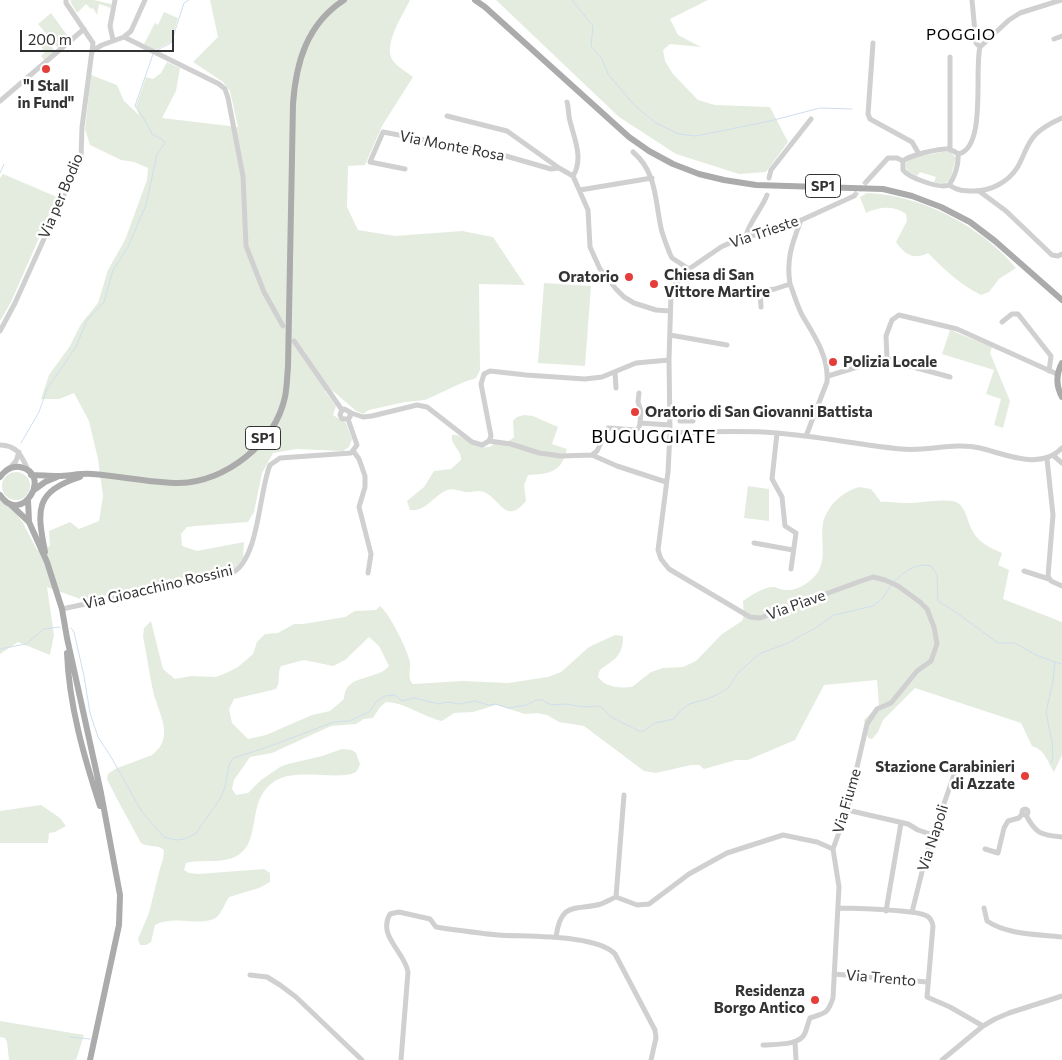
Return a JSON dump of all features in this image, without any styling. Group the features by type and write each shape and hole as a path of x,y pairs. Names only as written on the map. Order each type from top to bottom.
{"main road":[{"name":"SP1","path":"5,468 20,467 30,473 59,476 91,474 156,482 182,483 208,478 231,467 252,452 272,427 285,397 288,367 295,78 300,56 309,37 321,19 344,0"},
{"name":"SP1","path":"475,0 629,137 673,164 698,174 724,180 756,184 883,189 941,206 970,222 995,240 1062,300"},
{"path":"1062,362 1058,374 1059,391 1062,398"},
{"path":"0,477 5,468"},
{"path":"30,473 35,485 34,490"},
{"path":"46,562 40,524 40,510 45,496 67,482 91,474"},
{"name":"SP1","path":"28,500 34,490 45,482 59,476"},
{"path":"0,495 29,522"},
{"path":"10,504 28,500 29,522 46,562 62,608 120,895 119,925 90,1060"},
{"path":"67,638 68,681 86,765 110,839"},
{"path":"79,694 78,704 83,727 80,734"},
{"path":"80,734 84,737 95,765"}],"street":[{"path":"113,40 110,26 115,0"},
{"path":"92,51 113,40 124,37 131,31 144,0"},
{"path":"972,0 976,43 980,47"},
{"path":"958,154 952,181 945,187 912,177 903,170 904,161 909,157 919,154 950,150 958,154 964,153 968,148 976,126 977,73 980,47 1009,20 1020,13 1061,0"},
{"path":"65,1 93,43 92,51"},
{"path":"0,101 84,29"},
{"path":"1054,39 1062,36"},
{"path":"124,37 219,84 225,89 232,114 243,176 246,246 264,292 283,326"},
{"path":"873,43 868,114 870,118 912,142 919,154"},
{"name":"Via per Bodio","path":"0,331 81,157 82,127 92,51"},
{"path":"950,56 950,150"},
{"path":"567,102 570,122 578,149 576,171 573,176 588,210 590,247 600,269 624,297 634,303 656,310 670,311"},
{"name":"Via Monte Rosa","path":"447,116 506,131 573,176"},
{"path":"769,178 771,170 811,119"},
{"path":"949,185 956,190 978,191 993,187 1009,178 1018,168 1028,146 1036,135 1049,124 1061,120"},
{"name":"Via Monte Rosa","path":"405,168 370,162 383,132 499,154 551,170 559,168"},
{"path":"633,152 647,167 652,178 661,229 670,254 672,258 689,269"},
{"path":"867,181 888,158 897,158 904,161"},
{"path":"580,190 652,178"},
{"path":"978,191 1006,211 1052,254 1058,256 1062,254"},
{"path":"746,237 746,233 768,195"},
{"name":"Via Trieste","path":"661,559 658,550 670,432 670,311 671,294 674,286 689,269 721,247 734,241 801,220 854,196"},
{"path":"801,220 789,254 787,268 790,284 804,319 812,330 821,349 828,376 806,436"},
{"path":"761,308 760,291 790,284"},
{"path":"1002,322 1012,314 1018,314 1051,356 1049,371"},
{"path":"950,378 891,362 887,358 886,336 892,320 899,315 958,329 1058,374"},
{"path":"670,335 727,345"},
{"path":"294,341 342,410"},
{"path":"828,376 887,358"},
{"path":"489,441 491,436 481,384 484,374 490,371 526,376 585,379 602,377 636,363 669,360"},
{"path":"615,372 616,388"},
{"path":"592,456 608,428 636,430 639,428 642,410 638,402 639,393"},
{"path":"342,410 347,409 351,414 363,417 417,405 427,407 472,442 482,445 489,441 511,444 539,453 562,456 592,456 666,482"},
{"path":"342,410 341,417 348,419"},
{"path":"348,419 351,414"},
{"path":"348,419 357,445 354,452 365,476 365,487 360,507 370,549 371,560 368,573"},
{"path":"686,432 683,421 693,421"},
{"path":"640,423 670,425"},
{"path":"670,432 735,430 777,433 901,450 967,445 1030,460 1047,459 1054,456 1062,448"},
{"path":"777,433 772,478 782,497 785,526 796,532 790,569"},
{"path":"0,444 10,446 19,452 30,473"},
{"path":"5,468 16,461 19,452"},
{"name":"Via Gioacchino Rossini","path":"62,608 234,572 244,562 249,552 268,471 274,460 288,457 348,454 354,452"},
{"path":"1054,456 1062,463"},
{"path":"1047,459 1053,515 1049,579"},
{"path":"754,543 793,550"},
{"name":"Via Piave","path":"661,559 669,569 750,617 760,618 873,577 885,580"},
{"path":"1024,571 1049,579 1062,586"},
{"name":"Via Fiume","path":"794,1042 804,1036 810,1018 825,1013 830,1008 833,998 838,887 833,850 847,810 869,719 877,710 896,698 917,672 931,661 937,644 934,626 927,609 898,586 885,580"},
{"name":"Via Napoli","path":"912,912 934,834 957,766"},
{"path":"616,897 624,795"},
{"path":"847,810 900,823 934,834"},
{"path":"985,849 998,853 1004,828 1008,821 1019,818 1024,814 1038,833 1062,837"},
{"path":"886,911 900,823"},
{"path":"556,937 564,915 570,909 602,904 616,897 637,905 649,904 689,874 727,853 783,834 817,842 833,850"},
{"path":"838,908 912,912 923,914 932,920 927,997 950,1007 983,1026"},
{"path":"984,908 987,921 997,927 1018,932 1062,937"},
{"path":"401,1060 408,972 406,962 391,942 386,929 386,921 390,914 399,912 430,919 436,927 498,935 556,937 604,946 615,954 655,1030 656,1038 651,1060"},
{"path":"250,974 267,977 296,997 362,1060"},
{"name":"Via Trento","path":"834,974 927,982"},
{"path":"942,1060 983,1026 1009,1013 1062,996"},
{"path":"763,1045 794,1042 796,1060"}],"shaded area":[{"path":"94,0 111,4 111,8 99,4 97,15 93,8 91,9 86,4 77,13 70,1"},
{"path":"210,0 410,0 394,31 390,48 394,62 413,77 382,126 365,165 348,166 347,207 358,230 395,236 462,231 493,237 525,285 479,284 480,370 476,378 425,400 405,402 369,410 363,414 355,410 333,391 325,391 336,406 333,415 346,423 352,439 349,447 343,451 296,449 273,453 262,473 254,512 248,522 187,527 181,534 182,546 197,551 244,542 243,558 236,568 119,592 86,601 47,587 54,635 50,655 18,642 0,654 0,500 12,508 23,523 37,550 50,546 49,531 70,522 79,529 99,521 103,496 98,459 89,421 74,393 59,399 41,399 49,375 70,346 81,324 98,303 108,270 125,240 147,180 148,168 134,162 121,160 90,145 85,129 91,75 117,85 124,101 139,115 136,106 146,77 153,79 161,73 167,62 180,68 176,91 162,118 238,127 230,91 223,82 193,62 218,37"},
{"path":"496,0 708,0 670,19 678,35 701,47 670,44 663,50 665,61 673,74 698,100 715,105 770,107 788,142 766,172 739,174 676,154 619,117"},
{"path":"164,12 178,18 171,42 155,50 144,44 155,23 158,25"},
{"path":"51,13 70,39 58,48 38,24"},
{"path":"45,39 55,51 44,60 41,56 45,52 39,44"},
{"path":"951,152 956,158 950,180 944,184 934,182 936,177 920,172 917,176 906,168 906,163 910,158"},
{"path":"3,174 57,197 11,302 0,321 0,178"},
{"path":"867,193 908,200 949,216 968,226 986,239 1016,268 999,279 989,292 981,295 973,291 946,271 928,253 914,256 906,253 896,242 907,221 906,214 891,208 876,209 866,213 860,197"},
{"path":"544,283 591,286 585,366 538,363"},
{"path":"950,330 992,347 990,353 1010,401 1003,428 994,425 1001,399 986,394 994,370 942,354"},
{"path":"524,415 533,416 558,427 552,444 567,449 562,463 554,470 543,474 528,475 524,485 526,501 518,509 506,510 485,493 453,489 442,493 421,509 410,510 407,501 424,487 434,471 451,469 461,460 452,435 460,436 477,446 492,446 514,437 513,421 517,417"},
{"path":"16,472 26,476 30,486 26,496 16,500 6,496 2,486 6,476"},
{"path":"748,486 769,489 769,521 744,518"},
{"path":"859,487 871,489 881,502 953,501 958,503 978,538 989,547 1002,553 998,565 1009,570 1003,599 1062,622 1062,755 1054,772 1043,753 1032,746 1021,723 915,688 883,720 878,732 872,739 868,738 864,720 879,705 877,680 824,685 795,740 748,760 736,760 704,769 699,765 691,765 656,773 644,771 584,726 559,722 547,715 537,713 525,714 496,705 473,712 454,713 442,721 408,707 386,702 380,707 373,718 364,719 356,724 331,726 272,753 250,757 234,780 232,789 236,795 248,793 261,780 280,767 342,749 352,750 356,753 360,764 357,771 351,774 295,775 275,781 266,789 260,799 249,842 244,851 230,859 189,862 186,863 184,870 189,873 198,874 264,869 270,873 270,882 259,888 229,897 219,915 211,920 171,921 155,925 151,942 146,945 140,945 138,939 149,913 164,850 141,843 107,779 108,774 115,769 152,755 163,741 163,724 153,691 143,637 144,628 151,621 163,669 175,679 191,676 216,677 238,667 253,654 257,642 265,634 278,633 294,624 345,617 355,611 376,610 380,606 398,632 405,648 410,662 410,679 413,684 463,681 508,683 548,677 561,672 589,647 615,635 623,636 620,653 601,669 598,677 609,685 632,687 651,672 663,668 683,667 696,661 722,634 742,621 744,615 743,601 762,589 775,587 791,590 804,585 812,579 821,566 823,554 822,529 825,516 837,499","holes":["369,637 379,646 389,666 384,671 362,678 350,685 344,699 330,711 312,715 266,735 248,739 232,723 229,709 234,699 276,689 281,666 304,660 333,666 345,660"]},
{"path":"41,805 60,818 66,826 49,833 48,843 0,843 0,811"},
{"path":"0,1021 84,1035 76,1060 9,1060 7,1042 5,1038 0,1037"}],"waterway":[{"path":"157,50 171,43 184,3 189,0"},
{"path":"572,0 593,26 591,46 602,59 608,74 635,106 656,123 679,134 696,136 770,121 820,108 852,109"},
{"path":"21,443 39,412 47,389 76,347 87,320 104,302 113,270 128,247 146,205 157,154 165,143 152,134 135,106 153,54"},
{"path":"0,173 4,164"},
{"path":"893,582 905,572 915,567 931,566 937,575 938,601 998,643 1015,643 1036,655 1055,662 1046,712 1052,742 1053,757 1051,763"},
{"path":"71,628 74,632 84,676 90,713 98,737 142,812 164,837 176,840 185,839 196,833 220,799 225,787 229,765 233,758 334,722 349,721 369,712 378,700 385,696 395,695 402,701 414,698 439,704 447,702 459,704 475,701 508,708 527,705 536,700 542,700 551,705 600,706 611,717 639,731 644,731 655,723 674,719 689,704 707,699 728,688 738,673 759,654 788,643 834,615 873,606 882,599 891,585"},
{"path":"0,649 26,644 44,629 60,627"},
{"path":"1055,662 1062,664"},
{"path":"70,1037 90,1039"}],"tunnel":[{"path":"854,196 867,181"}],"place":[{"name":"\"I Stall in Fund\"","path":"46,69"},
{"name":"Oratorio","path":"629,277"},
{"name":"Chiesa di San Vittore Martire","path":"654,284"},
{"name":"Polizia Locale","path":"833,362"},
{"name":"Oratorio di San Giovanni Battista","path":"635,412"},
{"name":"Stazione Carabinieri di Azzate","path":"1025,776"},
{"name":"Residenza Borgo Antico","path":"815,1000"}],"district":[{"name":"POGGIO","path":"961,35"},
{"name":"BUGUGGIATE","path":"654,437"}]}
